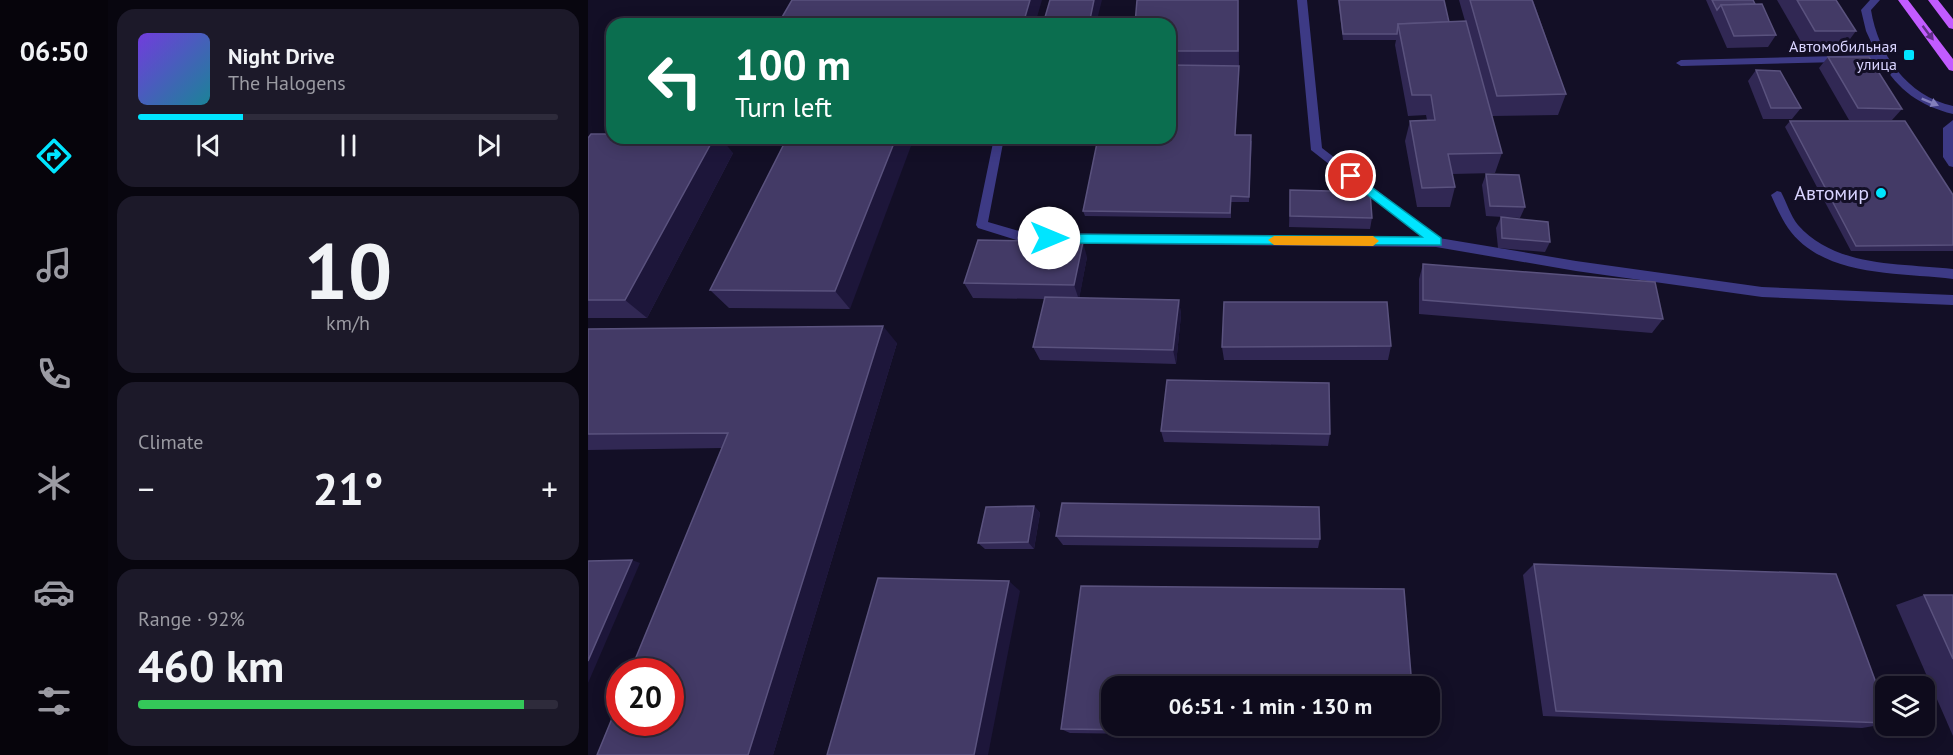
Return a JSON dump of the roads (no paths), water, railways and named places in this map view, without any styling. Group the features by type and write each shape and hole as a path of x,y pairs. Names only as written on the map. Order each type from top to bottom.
{"main road":[{"path":"1903,0 1953,67"},
{"path":"1933,0 1953,26"}],"lane":[{"path":"1302,0 1317,150 1436,242"},
{"path":"1875,0 1866,10 1867,26 1885,58 1909,91 1924,101 1952,111"},
{"path":"1681,63 1885,58"},
{"path":"1953,124 1948,129 1949,157 1953,164"},
{"path":"998,144 982,225 1026,238 1436,242 1576,266 1762,292 1953,300"},
{"path":"1777,195 1793,227 1821,252 1846,262 1953,274"}],"place":[{"name":"Автомобильная улица","path":"1909,55"},
{"name":"Автомир","path":"1881,193"}]}
